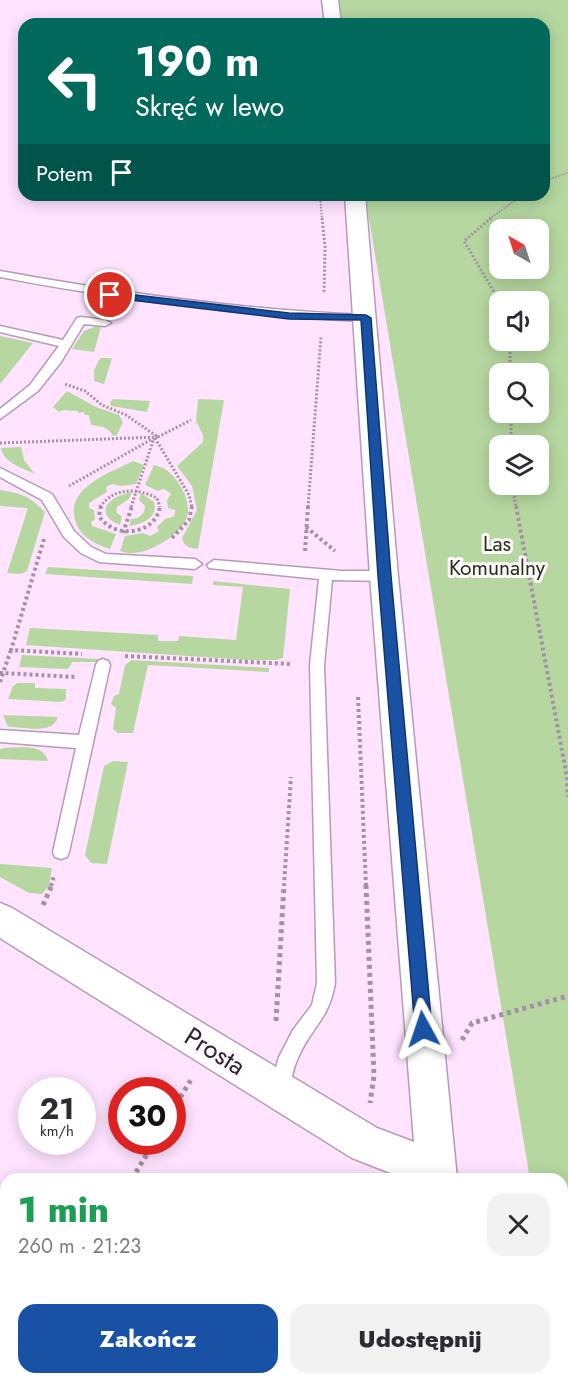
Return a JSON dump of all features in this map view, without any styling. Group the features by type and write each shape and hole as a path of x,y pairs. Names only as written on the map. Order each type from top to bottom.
{"street":[{"path":"330,0 332,18"},
{"path":"356,201 384,576 436,1173"},
{"name":"Prosta","path":"13,927 366,1144 434,1173"}],"lane":[{"path":"0,274 110,295 289,316 366,318"},
{"path":"0,415 34,388 67,344 81,320 105,323"},
{"path":"0,329 67,344"},
{"path":"0,472 34,487 46,497 69,534 86,550 104,559 195,564"},
{"path":"214,565 334,575 384,576"},
{"path":"279,1091 288,1058 295,1043 324,1005 326,983 317,665 334,575"},
{"path":"61,852 99,666"},
{"path":"0,736 85,742"}],"path":[{"path":"550,179 568,173"},
{"path":"304,572 323,317 325,248 321,201"},
{"path":"494,291 464,241 500,210 514,201"},
{"path":"45,375 85,391 102,405 126,414 156,437 188,490 192,511 183,530 164,544 131,561"},
{"path":"61,491 156,437 191,420"},
{"path":"0,443 156,437"},
{"path":"126,519 139,489 156,437"},
{"path":"139,489 152,494 160,503 160,513 153,523 139,530 124,531 111,528 101,521 99,512 102,502 125,490 139,489"},
{"path":"514,495 567,777 568,796"},
{"path":"0,682 55,510"},
{"path":"306,526 344,559 334,575"},
{"path":"11,650 99,666"},
{"path":"292,676 294,653"},
{"path":"116,656 292,664"},
{"path":"1,673 99,666"},
{"path":"358,694 374,1076 366,1144"},
{"path":"275,1026 291,802 291,768"},
{"path":"13,927 49,895 61,852"},
{"path":"456,1049 472,1023 568,996"},
{"path":"136,1173 146,1155"}],"green space":[{"name":"Las Komunalny","path":"338,0 568,0 568,1173 529,1173 366,201 550,201 550,18 340,18"},
{"path":"101,327 94,352 72,349 84,331"},
{"path":"0,336 33,343 0,384"},
{"path":"100,358 112,358 104,384 94,381 94,370"},
{"path":"67,391 96,407 119,415 123,422 117,435 113,436 107,429 91,425 89,415 85,415 84,412 63,410 59,412 53,407"},
{"path":"113,399 150,401 147,412 111,406 110,402"},
{"path":"198,399 224,400 198,549 188,546 182,538 197,510 192,486 177,466 203,442 203,435 196,421"},
{"path":"21,447 24,460 35,474 10,462 1,448"},
{"path":"133,461 144,465 136,484 121,486 112,484 106,487 107,492 89,503 89,508 94,510 95,519 91,522 92,526 116,534 110,549 94,542 80,531 75,520 74,508 83,490 102,476"},
{"path":"154,465 170,473 181,488 188,504 186,519 175,533 159,545 142,552 120,551 125,536 143,533 150,536 159,531 157,527 165,519 175,514 175,510 168,508 167,500 171,494 164,489 158,491 145,485"},
{"path":"0,490 25,497 45,512 27,571 21,574 7,573 28,508 0,506"},
{"path":"132,492 129,499 117,507 116,512 122,517 120,525 107,515 107,505 117,497"},
{"path":"141,493 154,502 154,512 144,522 129,526 131,519 143,514 145,506 139,500"},
{"path":"48,567 193,576 192,584 45,574"},
{"path":"213,581 290,589 283,658 247,660 26,645 30,628 158,635 158,641 178,641 179,636 236,640 243,587 213,585"},
{"path":"22,655 98,659 97,662 72,662 66,669 19,667"},
{"path":"132,660 269,668 269,672 148,665 133,733 118,733 113,729 116,708 111,704 114,696 119,694 125,665"},
{"path":"18,683 35,683 35,688 66,689 66,699 62,702 8,699 13,686"},
{"path":"3,715 58,717 50,726 30,729 10,727"},
{"path":"0,749 36,749 45,755 48,761 0,759"},
{"path":"113,761 128,762 107,864 91,863 85,855 104,766"},
{"path":"0,864 52,868 49,886 42,894 29,893 0,877"}],"route":[{"path":"110,295 289,316 366,318 384,576 423,1029"}]}
